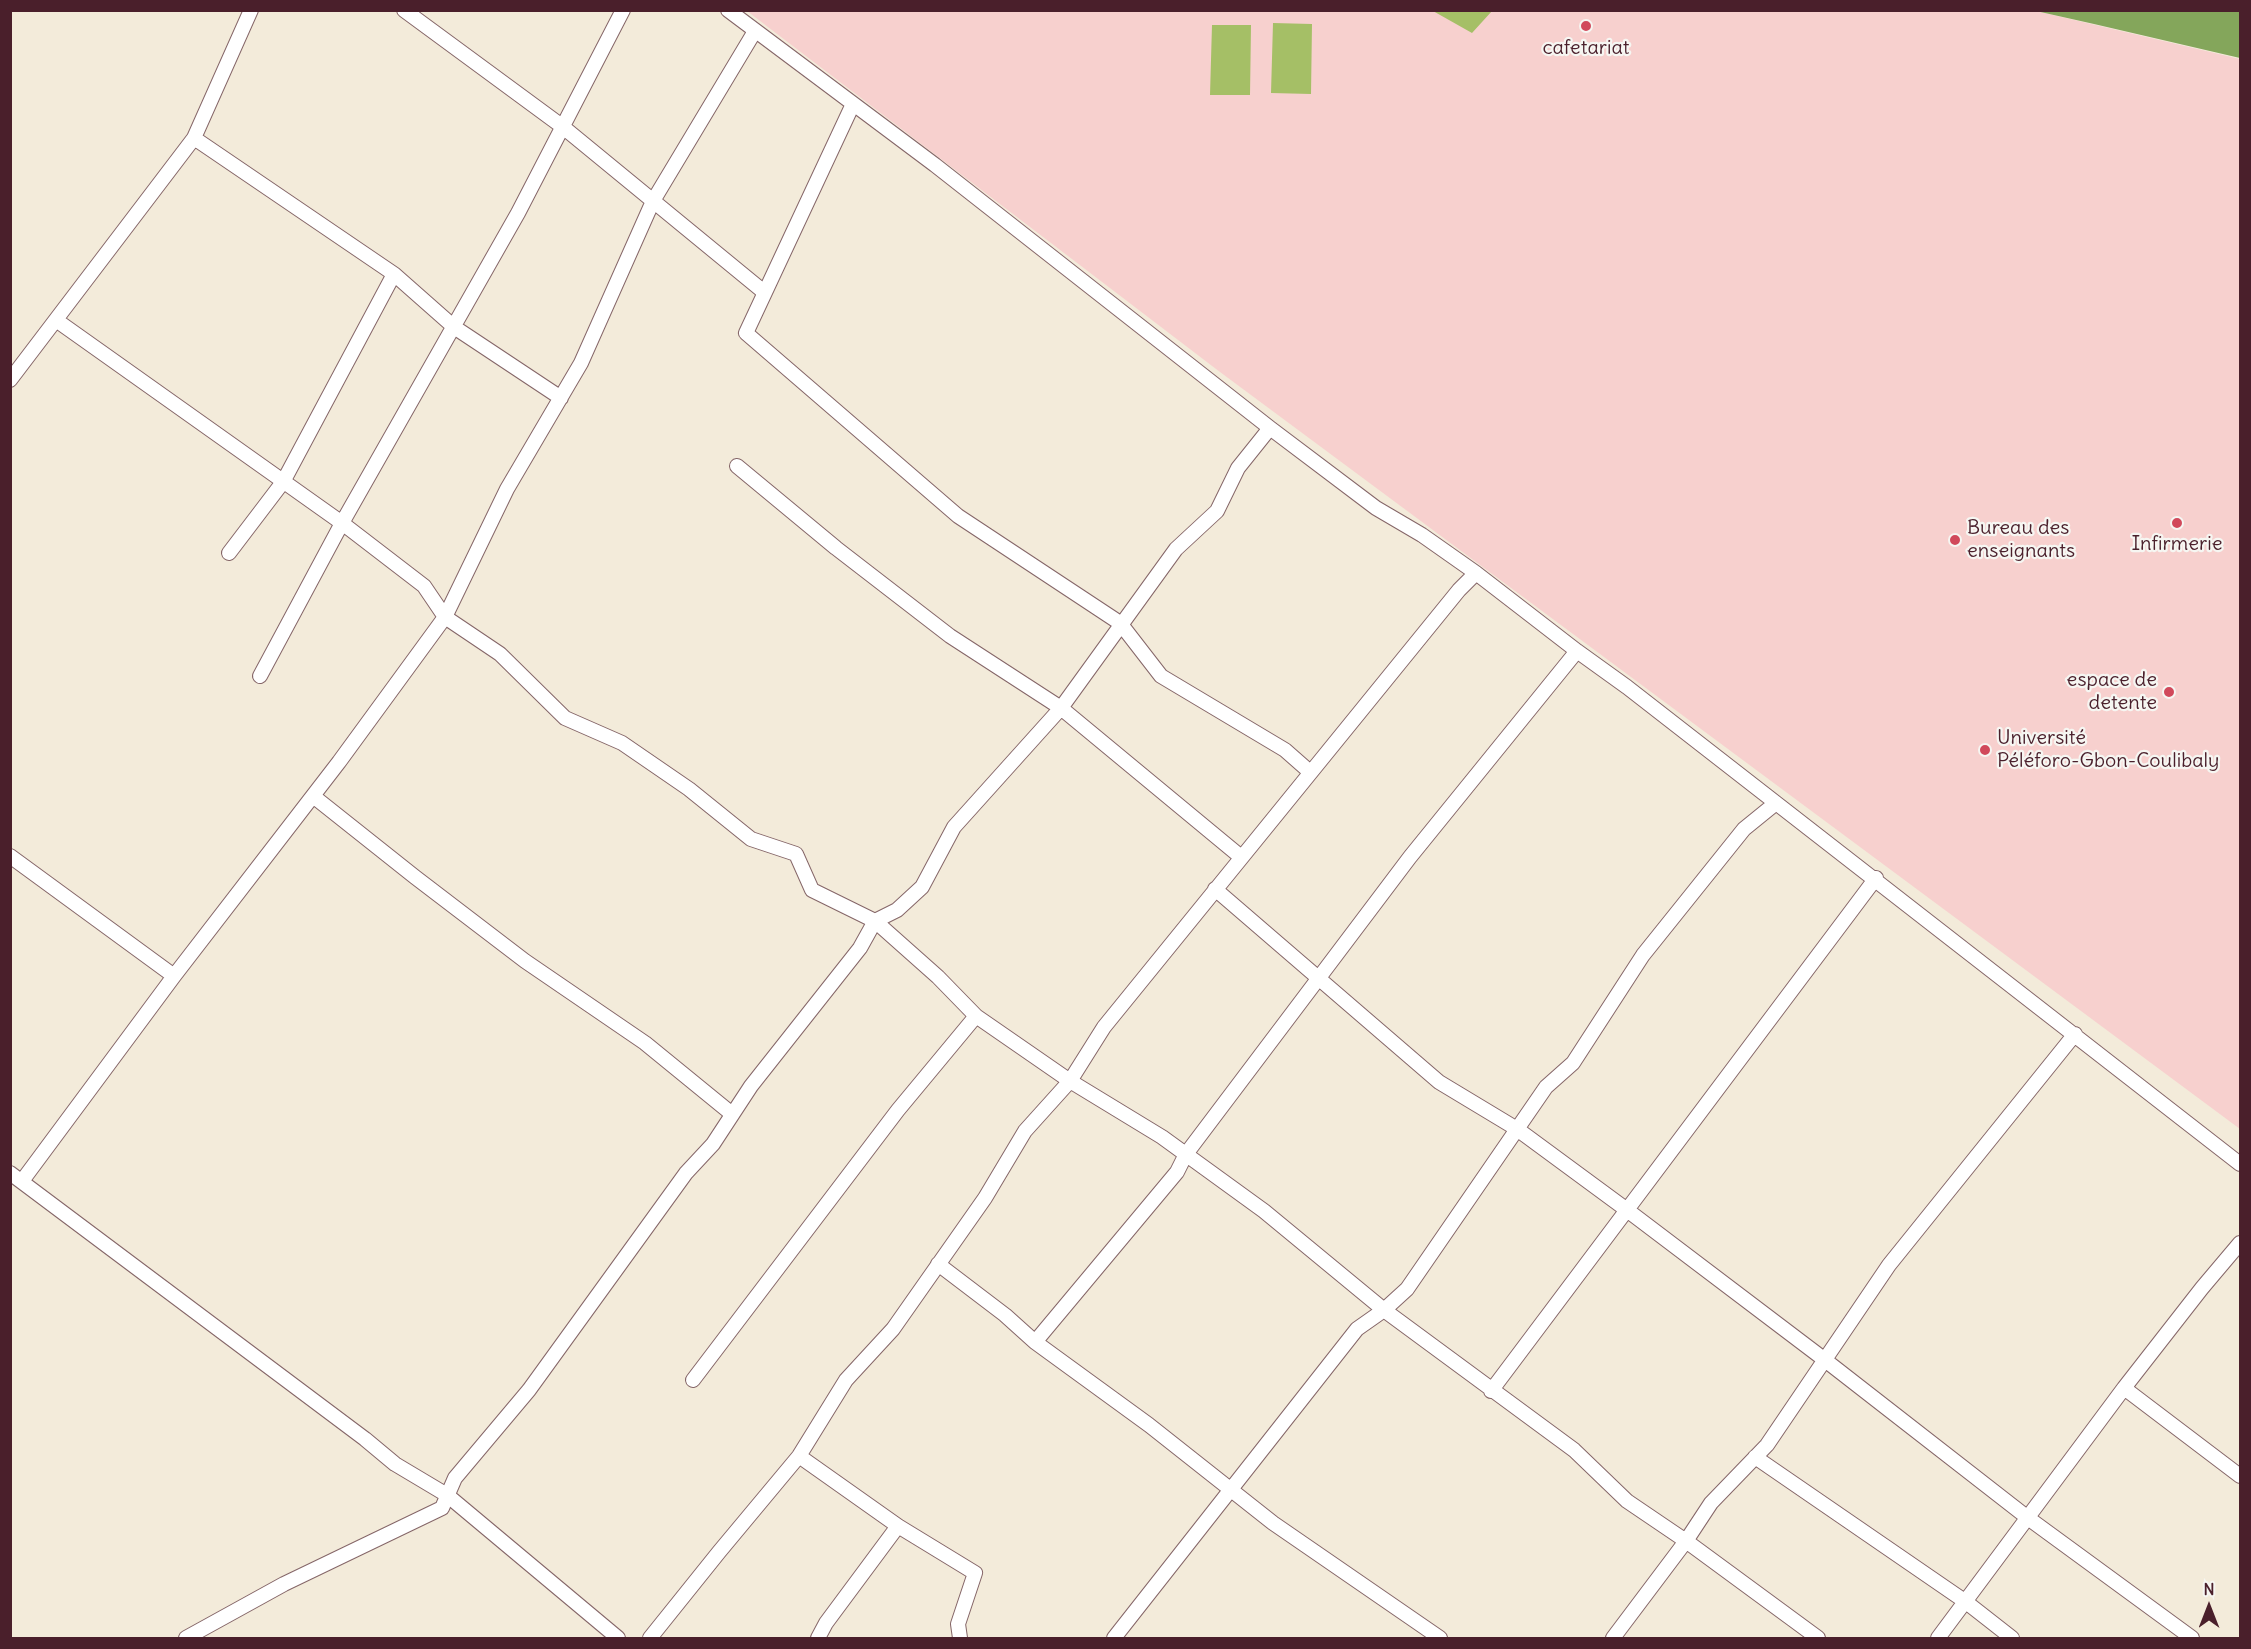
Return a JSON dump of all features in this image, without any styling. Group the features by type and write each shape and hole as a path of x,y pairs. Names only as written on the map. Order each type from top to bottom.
{"street":[{"path":"10,380 194,138 251,10"},
{"path":"404,10 563,128 764,292"},
{"path":"260,676 342,523 518,213 623,10"},
{"path":"728,10 945,172 1270,428 1376,508 1422,534 1627,687 1876,878 2241,1164"},
{"path":"618,1638 447,1495 395,1464 356,1432 16,1177 314,796 445,617 507,489 581,363 653,201 755,30"},
{"path":"854,104 746,333 958,516 1120,623 1161,676 1285,750 1310,772"},
{"path":"194,138 394,274 454,327 561,398"},
{"path":"229,553 283,482 394,274"},
{"path":"56,320 342,523 424,586 445,617 500,654 565,717 622,743 689,789 751,839 796,854 812,890 875,921 938,977 976,1016 1070,1081 1186,1154 1263,1211 1384,1310 1574,1450 1627,1502 1686,1541 1818,1638"},
{"path":"186,1638 284,1584 442,1508 455,1478 529,1390 686,1173 713,1144 751,1086 860,948 875,921 897,910 922,887 954,827 1061,708 1120,623 1176,549 1217,511 1238,468 1270,428"},
{"path":"737,466 836,548 950,636 1061,708 1241,857"},
{"path":"650,1638 799,1456 846,1380 893,1329 985,1198 1025,1131 1070,1081 1104,1026 1459,590 1476,573"},
{"path":"1035,1342 1177,1172 1186,1154 1410,857 1577,651"},
{"path":"314,796 414,877 525,961 645,1043 732,1114"},
{"path":"1114,1638 1357,1329 1384,1310 1407,1289 1546,1087 1573,1063 1643,955 1744,829 1776,803"},
{"path":"10,856 174,976"},
{"path":"1491,1391 1876,878"},
{"path":"1215,889 1439,1082 1517,1129 1627,1210 2028,1518 2193,1638"},
{"path":"693,1380 898,1110 976,1016"},
{"path":"1613,1638 1686,1541 1711,1503 1767,1445 1889,1265 2074,1034"},
{"path":"1938,1638 2124,1388 2202,1288 2241,1243"},
{"path":"938,1264 1005,1315 1035,1342 1149,1425 1273,1523 1440,1638"},
{"path":"2124,1388 2241,1476"},
{"path":"799,1456 898,1526 975,1573 958,1624 960,1638"},
{"path":"1755,1457 1966,1602 2012,1638"},
{"path":"818,1638 826,1623 898,1526"}],"shaded area":[{"name":"Université Péléforo-Gbon-Coulibaly","path":"2032,10 2240,59 2240,1129 1220,372 747,11"}],"green space":[{"path":"1433,11 1492,11 1472,33"},
{"path":"2036,11 2240,11 2240,58 2094,24"},
{"path":"1273,23 1312,24 1311,94 1271,93"},
{"path":"1212,25 1251,25 1250,95 1210,95"}],"place":[{"name":"cafetariat","path":"1586,26"},
{"name":"Infirmerie","path":"2177,523"},
{"name":"Bureau des enseignants","path":"1955,540"},
{"name":"espace de detente","path":"2169,692"},
{"name":"Université Péléforo-Gbon-Coulibaly","path":"1985,750"}]}
